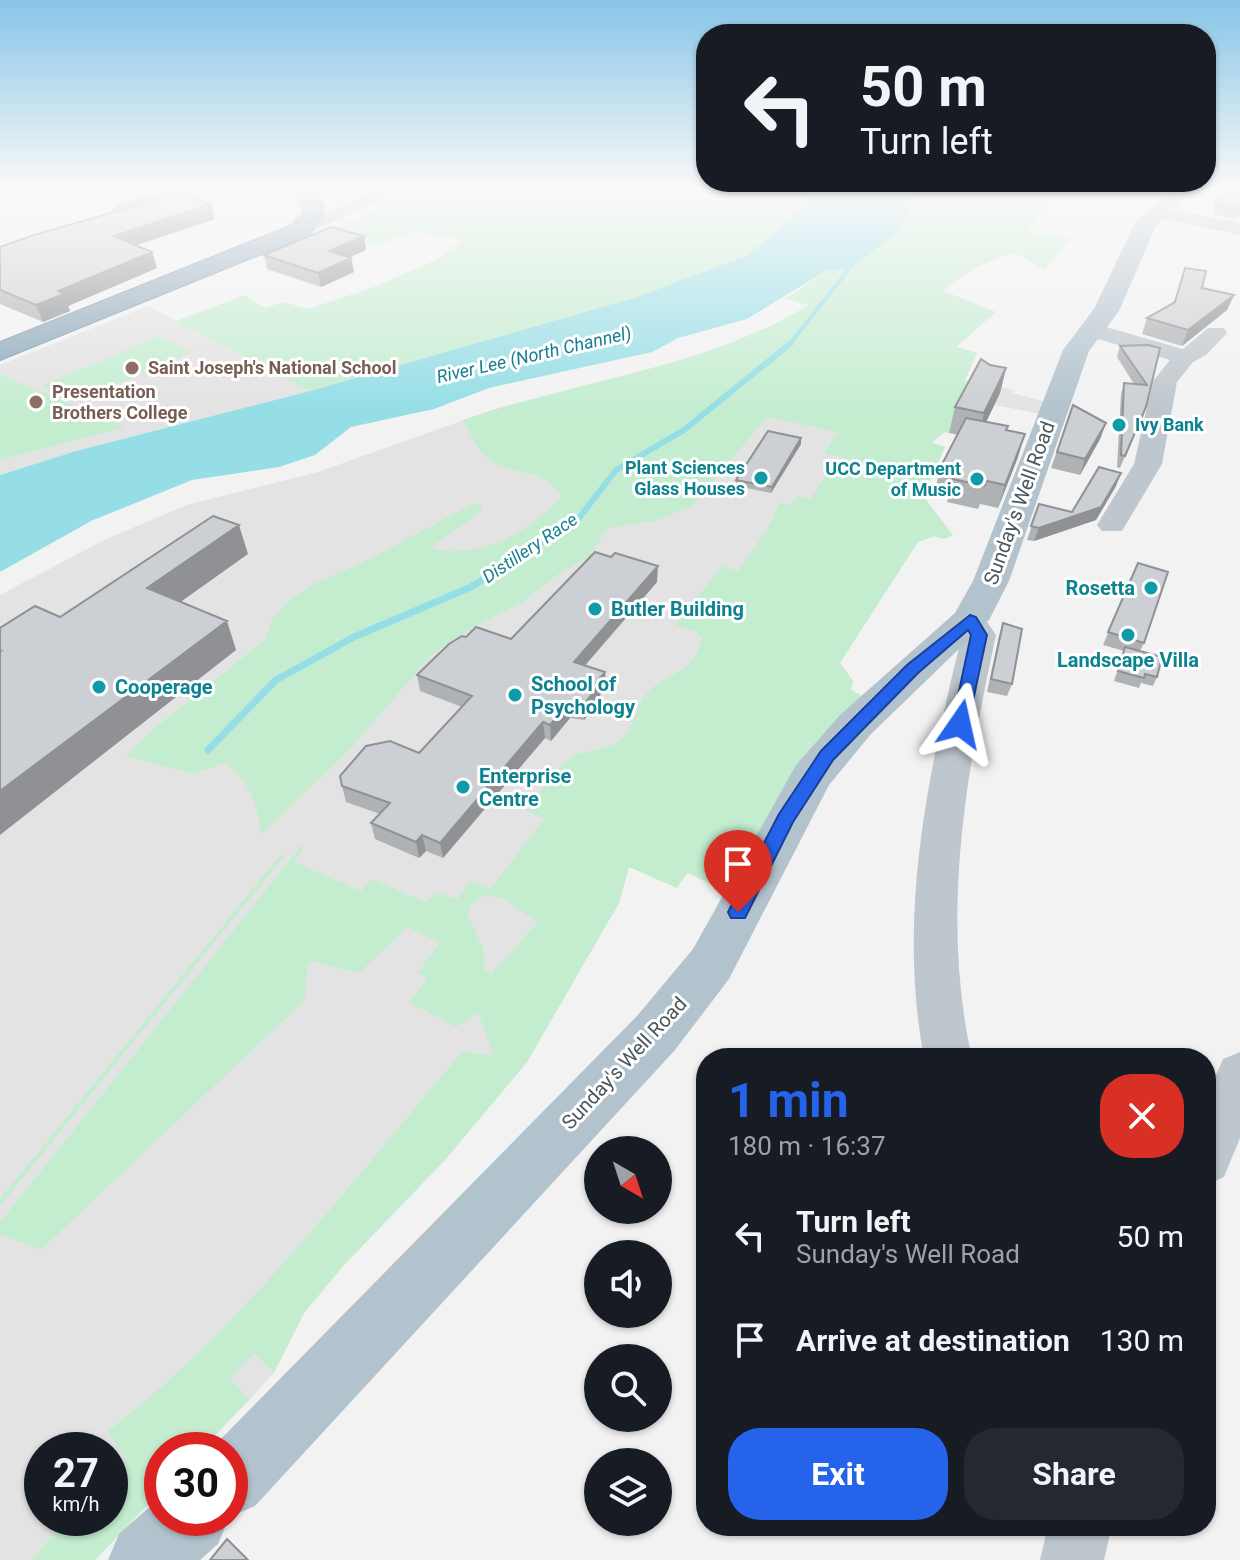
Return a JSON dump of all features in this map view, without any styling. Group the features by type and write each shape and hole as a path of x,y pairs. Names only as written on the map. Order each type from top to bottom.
{"highway":[{"path":"0,352 219,263"}],"main road":[{"name":"Sunday's Well Road","path":"248,1462 656,1033 711,964 785,819 827,755 912,669 970,620 991,581 1063,376 1076,350 1106,311 1128,263"},
{"path":"145,1560 172,1536"}],"street":[{"path":"1092,330 1185,357"},
{"path":"1112,525 1148,464 1165,381 1185,357 1202,347 1216,333"},
{"path":"946,1048 936,1008 933,942 946,796 979,635 970,620"},
{"path":"1216,1135 1240,1074"},
{"path":"187,1560 193,1536"},
{"path":"1072,1560 1078,1536"}],"shaded area":[{"path":"810,304 977,353 965,380 1014,390 1013,393 1045,402 1041,414 994,405 978,439 945,432 933,440 932,444 945,447 923,496 953,535 945,539 934,536 918,542 852,640 840,663 853,681 851,690 864,697 732,893 687,873 677,888 629,867 619,903 527,1062 445,1160 344,1265 304,1313 274,1373 218,1432 144,1432 144,1509 128,1526 128,1432 24,1432 24,1536 118,1536 95,1560 0,1560 0,595 106,539 190,504 318,472 495,409 699,356 775,325"},
{"name":"Saint Joseph's National School","path":"148,306 310,391 76,451 0,475 0,365"}],"green space":[{"path":"430,263 731,263 637,297 310,391 176,321 245,295 265,308 283,302 308,309 374,287"},
{"path":"858,263 988,263 959,278 944,291 996,312 956,347 977,353 965,380 971,386 949,433 944,432 932,443 945,447 923,496 953,535 945,539 934,536 918,542 840,663 853,681 851,690 864,697 732,893 687,873 677,888 629,867 619,903 527,1062 445,1160 344,1265 304,1313 274,1372 254,1353 230,1378 249,1400 218,1432 144,1432 144,1509 128,1526 128,1432 107,1432 157,1391 250,1300 337,1202 462,1052 494,1055 478,1013 456,1027 409,1002 428,978 417,973 440,943 408,927 359,973 308,961 305,1000 41,1250 0,1234 0,1222 301,846 305,845 294,862 361,891 372,879 427,903 436,892 457,899 471,881 490,889 544,819 527,811 556,772 576,755 606,747 622,738 646,694 692,660 702,639 697,632 675,625 722,566 738,571 768,528 780,502 790,505 797,496 810,499 833,465 841,466 845,458 824,454 837,432 767,417 692,506 654,521 608,528 588,558 560,573 521,603 475,626 434,653 347,752 261,835 247,786 225,763 194,774 125,756 153,729 265,640 272,619 289,600 314,584 364,562 474,503 483,506 479,513 430,548 448,551 485,547 534,522 561,497 555,487 538,476 507,468 488,459 463,420 683,359 768,327 809,305 785,299 829,269 849,269","holes":["486,895 505,900 538,922 491,975 485,969 484,950 467,913 471,904"]},
{"path":"1032,263 1051,263 1045,270"},
{"path":"159,336 191,352 78,401 41,386"},
{"name":"Presentation Brothers College","path":"0,374 125,427 0,460"},
{"path":"281,854 285,855 0,1206 0,1199"},
{"path":"53,1536 118,1536 95,1560 31,1560"}],"water":[{"name":"River Lee (North Channel)","path":"728,263 858,263 848,270 829,269 747,319 678,338 652,352 489,388 434,409 351,427 315,455 279,467 192,480 91,521 0,572 0,475 76,451 310,391 637,297"}],"building":[{"path":"0,263 126,263 58,291 64,294 36,305 0,290"},
{"path":"287,263 340,263 318,273"},
{"path":"1185,268 1206,271 1202,288 1234,295 1188,330 1147,318 1175,302"},
{"path":"1120,346 1160,348 1146,407 1125,456 1121,455 1124,383 1147,385"},
{"path":"981,359 990,365 1006,368 984,413 955,407"},
{"path":"1073,405 1106,423 1085,459 1057,452"},
{"path":"966,418 1008,426 1006,430 1025,434 1005,485 987,481 984,486 953,479 956,472 940,468"},
{"path":"768,431 801,438 772,487 736,480"},
{"path":"1099,467 1121,473 1101,507 1039,528 1031,526 1039,504 1072,512"},
{"name":"Cooperage","path":"213,516 239,525 147,588 227,621 0,791 0,628 35,606 60,617"},
{"path":"595,552 611,557 615,553 658,566 574,662 605,672 596,683 600,684 584,704 570,702 550,725 543,722 440,843 422,835 416,842 371,823 390,803 342,786 340,776 366,746 390,741 419,753 472,696 417,675 449,644 462,636 466,637 476,627 511,639"},
{"path":"1138,563 1168,572 1144,643 1108,632"},
{"path":"1003,623 1022,629 1012,684 991,679"},
{"path":"1125,647 1162,657 1157,677 1145,674 1144,678 1118,671"},
{"path":"227,1539 248,1560 210,1560"}],"waterway":[{"name":"Distillery Race","path":"790,344 848,270 840,263"},
{"name":"Distillery Race","path":"540,543 579,518 616,470 684,430 790,344"},
{"name":"Distillery Race","path":"208,750 276,680 354,637 471,587 543,541"}],"place":[{"name":"Saint Joseph's National School","path":"132,368"},
{"name":"Presentation Brothers College","path":"36,402"},
{"name":"Ivy Bank","path":"1119,425"},
{"name":"Plant Sciences Glass Houses","path":"761,478"},
{"name":"UCC Department of Music","path":"977,479"},
{"name":"Rosetta","path":"1151,588"},
{"name":"Butler Building","path":"595,609"},
{"name":"Landscape Villa","path":"1128,635"},
{"name":"Cooperage","path":"99,687"},
{"name":"School of Psychology","path":"515,695"},
{"name":"Enterprise Centre","path":"463,787"}],"route":[{"path":"738,912 785,819 827,755 912,669 970,620 976,624 979,635 960,724"}]}
